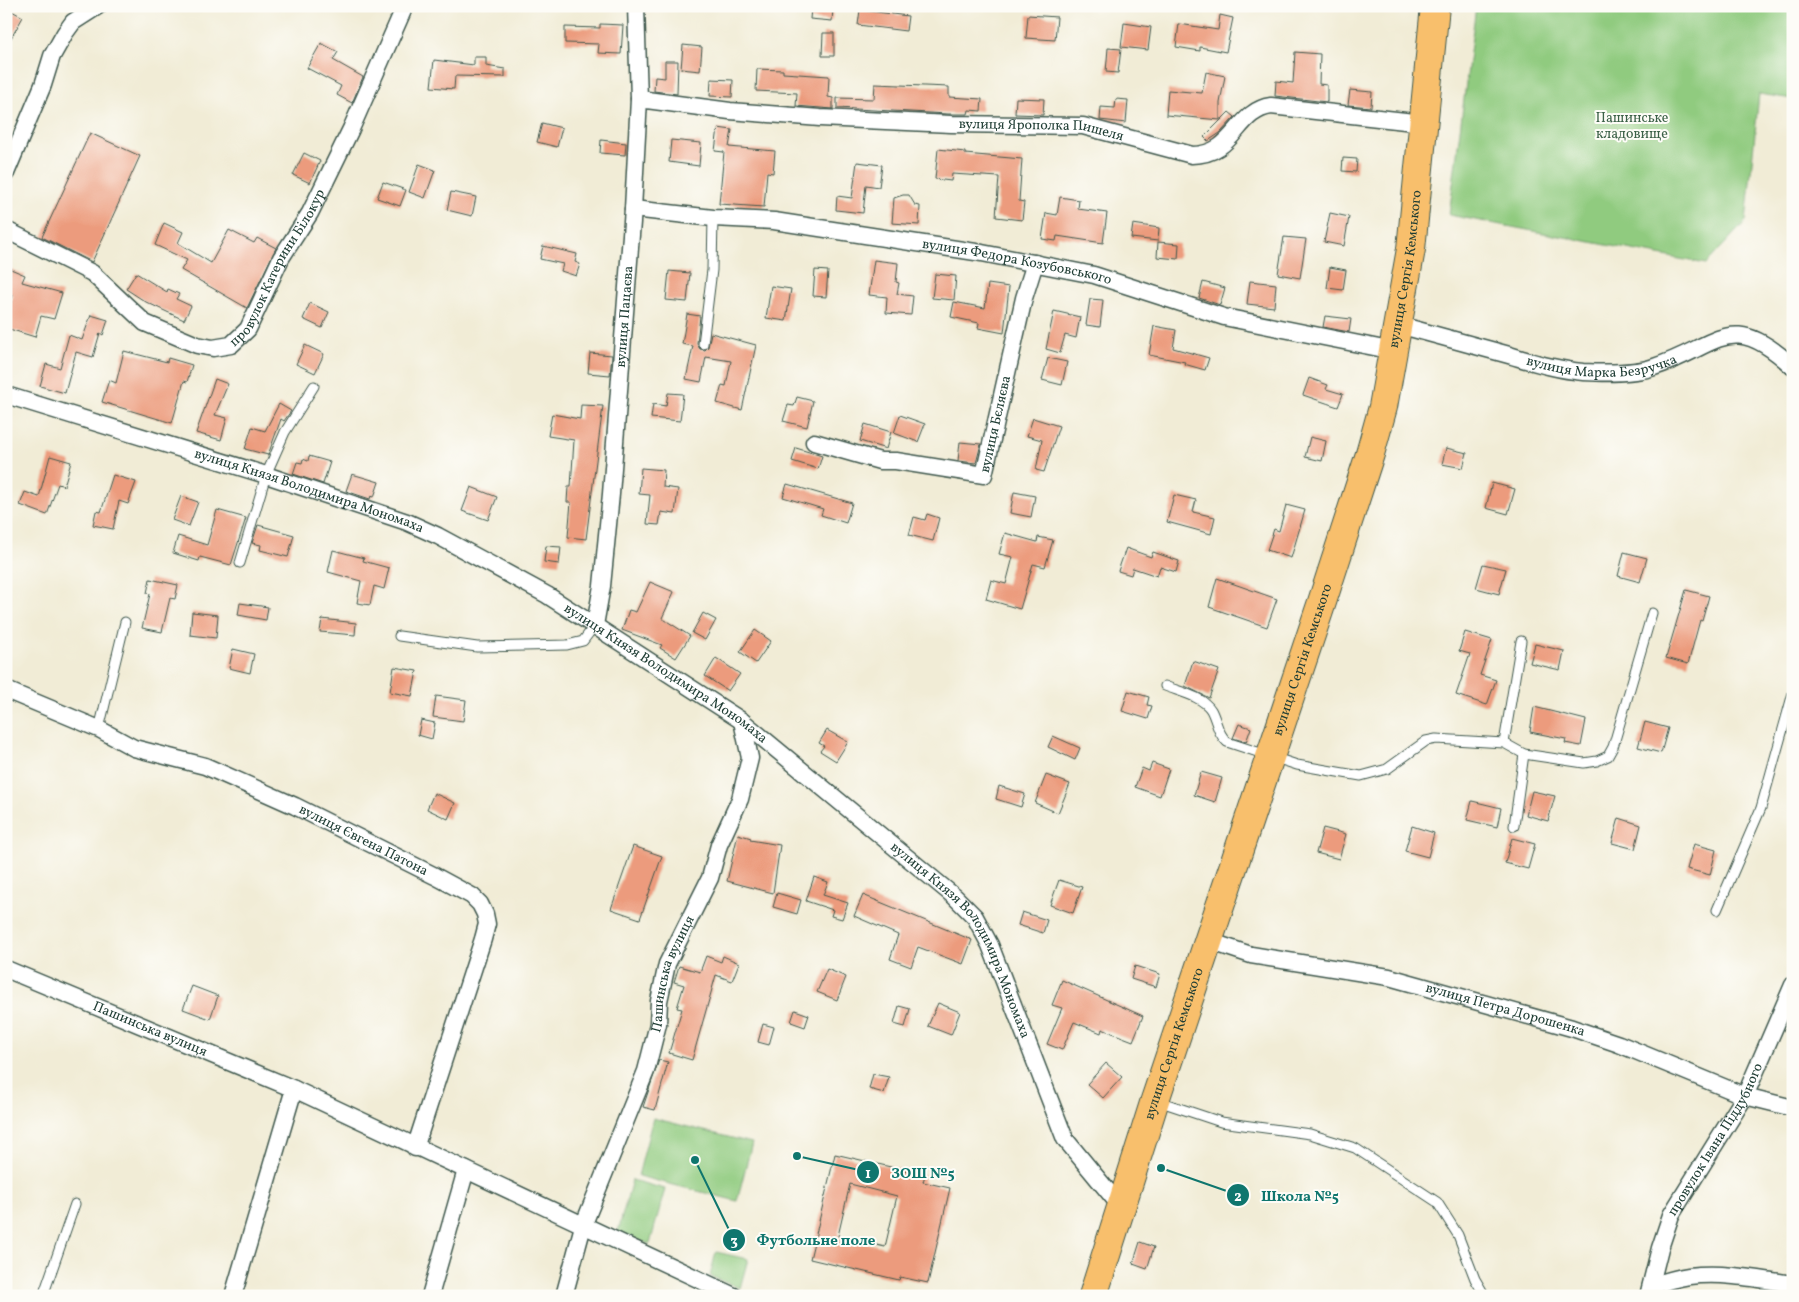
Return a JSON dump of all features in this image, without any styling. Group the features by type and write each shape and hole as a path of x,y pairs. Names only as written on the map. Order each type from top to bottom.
{"highway":[{"name":"вулиця Сергія Кемського","path":"1093,1296 1155,1100 1370,454 1396,338 1411,249 1435,6"}],"street":[{"path":"6,173 43,85 52,56 64,33 73,22 98,6"},
{"name":"провулок Катерини Білокур","path":"6,230 92,273 145,323 197,346 213,348 231,344 248,329 281,258 310,213 351,129 405,6"},
{"name":"вулиця Пацаєва","path":"595,625 602,586 611,494 633,209 638,99 636,6"},
{"name":"вулиця Ярополка Пишеля","path":"638,99 730,111 820,118 951,124 1083,126 1192,155 1204,155 1218,149 1255,112 1271,106 1422,123"},
{"name":"вулиця Федора Козубовського","path":"633,209 713,218 774,221 982,252 1094,275 1224,317 1396,338"},
{"name":"вулиця Бєляєва","path":"814,442 880,461 896,461 984,475 1024,298 1035,263"},
{"name":"вулиця Марка Безручка","path":"1396,338 1583,372 1652,368 1706,342 1730,335 1747,336 1763,342 1793,367"},
{"name":"вулиця Князя Володимира Мономаха","path":"6,395 266,475 423,529 547,595 742,721 955,897 975,917 990,945 1064,1140 1122,1207"},
{"name":"вулиця Євгена Патона","path":"6,690 100,729 134,748 205,766 295,806 435,876 472,896 480,904 487,924 415,1148"},
{"name":"Пашинська вулиця","path":"583,1226 646,1070 658,1024 659,1001 667,964 710,878 720,845 740,799 750,758 742,721"},
{"name":"вулиця Петра Дорошенка","path":"1209,941 1251,955 1389,977 1572,1028 1620,1044 1745,1096 1793,1108"},
{"name":"Пашинська вулиця","path":"6,969 294,1089 415,1148 466,1170 734,1296"},
{"name":"провулок Івана Піддубного","path":"1650,1291 1660,1248 1672,1215 1745,1096 1793,986"},
{"path":"233,1296 294,1089"},
{"path":"430,1296 466,1170"},
{"path":"564,1296 583,1226"},
{"path":"1650,1291 1688,1276 1746,1277 1793,1284"}],"lane":[{"path":"703,344 712,270 713,218"},
{"path":"240,563 266,475 285,432 314,386"},
{"path":"1165,686 1204,703 1210,710 1220,734 1227,742 1297,765 1362,776 1387,769 1426,742 1436,739 1504,743 1524,754 1584,763 1597,761 1608,756 1652,613"},
{"path":"100,729 124,622"},
{"path":"399,636 477,647 567,645 583,641 595,625"},
{"path":"1504,743 1521,642"},
{"path":"1717,910 1761,808 1793,693"},
{"path":"1514,826 1524,754"},
{"path":"1155,1100 1222,1122 1310,1134 1355,1148 1437,1202 1458,1234 1475,1279 1485,1296"},
{"path":"43,1296 75,1204"}],"green space":[{"name":"Пашинське кладовище","path":"1476,6 1793,6 1793,99 1759,94 1746,221 1706,264 1449,215"},
{"path":"653,1118 752,1143 737,1201 638,1176"},
{"path":"632,1180 665,1189 650,1244 617,1235"},
{"path":"716,1252 748,1259 740,1288 710,1276"}],"building":[{"path":"6,8 23,17 6,47"},
{"path":"811,8 833,9 832,21 810,19"},
{"path":"860,10 908,16 906,31 858,25"},
{"path":"1028,15 1057,17 1055,40 1026,38"},
{"path":"1220,15 1233,18 1226,52 1200,47 1200,51 1176,47 1179,24 1218,30"},
{"path":"1124,23 1151,27 1148,50 1121,47"},
{"path":"600,24 623,25 621,54 598,53 599,44 565,43 565,27 600,28"},
{"path":"823,33 834,33 834,56 822,56"},
{"path":"321,43 338,52 333,60 363,77 352,103 337,95 341,86 307,68"},
{"path":"683,45 702,47 700,71 681,69"},
{"path":"1108,48 1121,49 1118,73 1106,72"},
{"path":"1295,52 1320,54 1319,84 1327,85 1327,102 1275,96 1276,81 1293,83"},
{"path":"474,57 486,57 486,66 505,69 505,77 455,76 454,89 431,87 434,60 474,65"},
{"path":"665,61 678,61 677,94 654,91 655,77 665,78"},
{"path":"757,69 783,70 783,73 829,76 828,97 833,98 833,109 796,106 797,93 756,91"},
{"path":"1206,72 1225,76 1220,103 1220,120 1166,115 1168,90 1202,93"},
{"path":"711,79 733,80 732,97 710,96"},
{"path":"875,84 949,87 949,97 982,99 981,111 969,110 968,114 948,114 837,108 837,98 874,99"},
{"path":"1350,90 1372,92 1371,107 1348,105"},
{"path":"1016,98 1044,99 1043,115 1015,114"},
{"path":"1116,99 1128,100 1126,123 1100,120 1101,107 1115,108"},
{"path":"1229,112 1235,117 1220,133 1208,141 1204,137"},
{"path":"542,123 562,128 557,147 537,142"},
{"path":"718,128 732,130 729,147 775,151 773,173 767,172 764,207 719,204 724,152 715,151"},
{"path":"90,133 140,156 92,262 42,237"},
{"path":"601,140 626,143 625,155 600,153"},
{"path":"671,140 701,143 699,166 669,162"},
{"path":"938,149 965,152 965,154 1022,159 1019,201 1024,202 1022,220 996,217 999,177 952,174 951,181 935,179"},
{"path":"304,153 320,161 310,183 293,175"},
{"path":"1343,158 1357,159 1356,172 1342,171"},
{"path":"857,162 882,165 879,187 866,185 863,213 836,210 837,196 852,198"},
{"path":"419,164 435,170 425,198 409,192"},
{"path":"383,182 406,190 400,206 377,198"},
{"path":"451,192 476,197 472,216 447,210"},
{"path":"909,195 915,205 920,206 919,225 892,223 894,198"},
{"path":"1060,197 1079,200 1078,209 1107,213 1103,243 1057,236 1056,241 1042,239 1046,213 1057,215"},
{"path":"1330,213 1349,217 1344,246 1324,242"},
{"path":"164,223 183,232 178,243 211,263 229,230 254,243 257,238 276,248 247,308 181,270 187,260 155,245"},
{"path":"1133,224 1159,228 1158,241 1131,238"},
{"path":"1284,237 1306,239 1300,278 1278,274"},
{"path":"1158,242 1179,244 1178,259 1157,257"},
{"path":"543,246 577,254 575,262 580,264 576,276 561,271 563,264 540,259"},
{"path":"874,260 898,263 896,282 899,283 897,294 913,296 911,315 886,313 887,297 869,295"},
{"path":"6,267 25,275 22,282 62,293 54,319 41,316 35,337 6,328 6,317 13,295 6,292"},
{"path":"1330,267 1346,270 1343,290 1327,288"},
{"path":"815,270 828,271 826,297 813,296"},
{"path":"669,271 690,273 687,302 666,300"},
{"path":"136,273 167,292 168,289 179,294 176,299 191,306 184,320 146,302 126,289"},
{"path":"935,274 956,276 954,300 932,298"},
{"path":"1250,281 1276,284 1274,307 1247,304"},
{"path":"1203,282 1225,288 1220,305 1199,298"},
{"path":"988,284 1009,287 1004,333 978,328 979,323 951,317 954,302 985,308"},
{"path":"771,286 791,289 786,321 766,318"},
{"path":"1090,299 1103,300 1100,327 1086,325"},
{"path":"310,303 329,312 322,328 303,319"},
{"path":"1054,311 1080,317 1076,338 1065,335 1060,353 1046,349"},
{"path":"687,314 700,316 697,343 700,349 705,350 708,347 711,333 756,345 742,410 717,403 722,385 726,386 731,361 706,357 701,382 686,379 693,346 682,344"},
{"path":"91,315 108,320 103,335 100,333 93,357 76,352 65,393 40,386 46,364 60,368 69,335 82,340"},
{"path":"1325,316 1351,319 1349,332 1323,327"},
{"path":"1154,326 1176,330 1173,348 1209,358 1205,370 1184,364 1185,362 1149,355"},
{"path":"305,345 324,354 315,373 296,364"},
{"path":"124,351 167,362 168,358 192,365 187,382 184,381 172,423 102,402 109,380 116,383"},
{"path":"590,353 612,355 610,375 588,373"},
{"path":"1048,358 1067,362 1062,385 1042,380"},
{"path":"1309,378 1328,385 1326,389 1343,394 1338,407 1303,395"},
{"path":"215,379 228,384 215,415 227,418 221,440 196,433"},
{"path":"668,393 683,394 680,421 651,418 653,404 666,406"},
{"path":"797,397 813,401 807,427 783,421 788,405 794,406"},
{"path":"279,404 291,411 284,421 281,419 268,455 245,449 252,427 265,431"},
{"path":"581,405 603,406 586,539 568,537 571,502 567,502 568,487 571,487 574,440 548,436 552,414 580,419"},
{"path":"900,415 925,424 918,442 894,433"},
{"path":"1033,418 1059,426 1044,472 1036,470 1042,440 1027,436"},
{"path":"865,424 891,432 886,449 860,441"},
{"path":"1310,437 1326,441 1322,461 1305,457"},
{"path":"960,442 981,444 976,463 958,461"},
{"path":"796,448 822,456 818,469 792,461"},
{"path":"1446,448 1467,453 1463,468 1442,464"},
{"path":"50,456 71,462 64,486 58,484 47,515 20,505 25,492 39,497"},
{"path":"309,456 330,462 323,484 293,474 297,462 302,463 303,459 308,461"},
{"path":"641,468 664,470 663,487 678,489 675,514 661,512 659,525 647,524 650,495 639,494"},
{"path":"352,474 379,482 374,497 371,496 370,499 346,491"},
{"path":"113,475 136,482 128,504 119,501 113,529 93,525 96,511 101,512"},
{"path":"1492,483 1515,489 1508,514 1486,508"},
{"path":"787,484 852,503 846,523 821,515 823,509 783,497"},
{"path":"471,487 497,497 488,520 462,511"},
{"path":"1014,492 1035,496 1031,517 1010,513"},
{"path":"1174,495 1196,500 1193,512 1215,517 1211,534 1167,522"},
{"path":"181,496 198,502 189,526 172,520"},
{"path":"1286,505 1305,510 1291,558 1267,550 1274,529 1279,531"},
{"path":"217,510 246,518 231,565 200,557 199,561 173,553 178,536 207,545"},
{"path":"927,514 939,518 933,541 909,535 914,517 925,520"},
{"path":"258,525 294,535 288,557 260,550 261,545 252,543"},
{"path":"1005,533 1037,542 1038,537 1053,540 1045,567 1033,564 1020,609 986,599 991,580 1006,584 1013,557 999,554"},
{"path":"546,546 561,547 559,564 544,562"},
{"path":"1126,548 1151,557 1153,552 1179,561 1176,572 1160,567 1157,576 1133,568 1131,575 1118,571"},
{"path":"333,550 364,558 363,561 389,568 384,589 374,586 370,605 357,603 361,581 328,572"},
{"path":"1624,552 1647,558 1640,582 1618,576"},
{"path":"1483,564 1506,569 1499,594 1476,588"},
{"path":"1217,578 1277,599 1267,627 1209,607"},
{"path":"150,579 178,585 175,599 170,598 162,632 142,628 150,594 147,593"},
{"path":"650,582 674,592 662,618 690,636 676,658 660,648 662,645 622,630 629,610 636,612"},
{"path":"1686,590 1709,596 1702,621 1700,620 1688,664 1666,658"},
{"path":"240,603 268,607 266,620 238,615"},
{"path":"192,612 218,615 216,638 190,635"},
{"path":"703,613 716,620 705,640 692,633"},
{"path":"322,619 356,623 355,635 320,632"},
{"path":"755,630 771,641 756,663 740,652"},
{"path":"1465,632 1492,640 1480,675 1496,680 1487,705 1456,695 1470,654 1459,651"},
{"path":"1535,644 1564,651 1560,670 1530,663"},
{"path":"233,649 254,654 250,673 229,668"},
{"path":"716,658 740,674 728,691 705,676"},
{"path":"1193,661 1219,670 1209,698 1185,686"},
{"path":"394,667 417,671 412,696 390,692"},
{"path":"1128,691 1149,697 1147,705 1152,706 1148,719 1122,711"},
{"path":"436,696 466,700 463,721 433,717"},
{"path":"1534,707 1586,720 1581,746 1565,743 1566,739 1530,732"},
{"path":"421,720 435,723 432,739 418,735"},
{"path":"1645,722 1668,728 1661,753 1638,747"},
{"path":"1239,724 1251,728 1246,742 1233,738"},
{"path":"827,730 848,742 836,761 820,751 824,746 819,743"},
{"path":"1053,736 1080,748 1075,760 1048,747"},
{"path":"1152,763 1169,769 1160,796 1135,787 1142,768 1149,771"},
{"path":"1201,772 1222,778 1215,802 1194,795"},
{"path":"1046,775 1070,784 1058,813 1035,803"},
{"path":"999,786 1025,794 1021,807 996,799"},
{"path":"1532,791 1555,796 1548,821 1526,815"},
{"path":"434,793 455,803 448,819 427,809"},
{"path":"1472,801 1501,808 1497,827 1467,820"},
{"path":"1619,818 1641,825 1635,849 1612,843"},
{"path":"1412,826 1434,833 1428,857 1405,851"},
{"path":"1323,828 1346,834 1339,859 1316,853"},
{"path":"738,834 751,838 750,840 780,845 773,893 727,881"},
{"path":"1512,838 1535,844 1528,869 1505,863"},
{"path":"1694,844 1716,850 1710,875 1687,869"},
{"path":"633,846 662,856 640,919 611,909"},
{"path":"814,877 828,882 823,895 848,903 842,919 831,916 833,910 806,901"},
{"path":"1059,880 1082,887 1073,913 1050,905"},
{"path":"777,893 801,900 797,914 773,907"},
{"path":"863,895 972,940 963,964 918,947 911,967 890,959 898,935 854,916"},
{"path":"1022,912 1047,920 1043,933 1018,925"},
{"path":"706,956 721,962 723,956 739,963 732,981 716,975 692,1060 669,1053 682,1009 677,1008 684,985 674,982 679,966 700,972"},
{"path":"1135,966 1160,974 1156,987 1131,979"},
{"path":"827,969 846,977 837,1000 817,992"},
{"path":"1062,980 1143,1016 1133,1041 1102,1029 1101,1033 1074,1022 1062,1050 1047,1044 1062,1008 1052,1005"},
{"path":"192,986 218,996 210,1019 183,1009"},
{"path":"938,1003 960,1012 951,1035 928,1026"},
{"path":"899,1006 910,1009 905,1027 894,1024"},
{"path":"795,1010 809,1015 805,1027 791,1022"},
{"path":"763,1024 774,1027 769,1045 758,1042"},
{"path":"659,1060 668,1062 655,1110 643,1107"},
{"path":"1106,1063 1122,1077 1103,1098 1087,1084"},
{"path":"873,1074 889,1077 884,1093 869,1089"},
{"path":"835,1154 925,1175 923,1182 950,1188 928,1283 900,1277 899,1280 810,1259","holes":["850,1184 897,1196 885,1247 838,1236"]},
{"path":"1140,1242 1154,1247 1147,1269 1133,1264"}],"place":[{"name":"ЗОШ №5","path":"797,1156"},
{"name":"Футбольне поле","path":"695,1160"},
{"name":"Школа №5","path":"1161,1168"}]}
